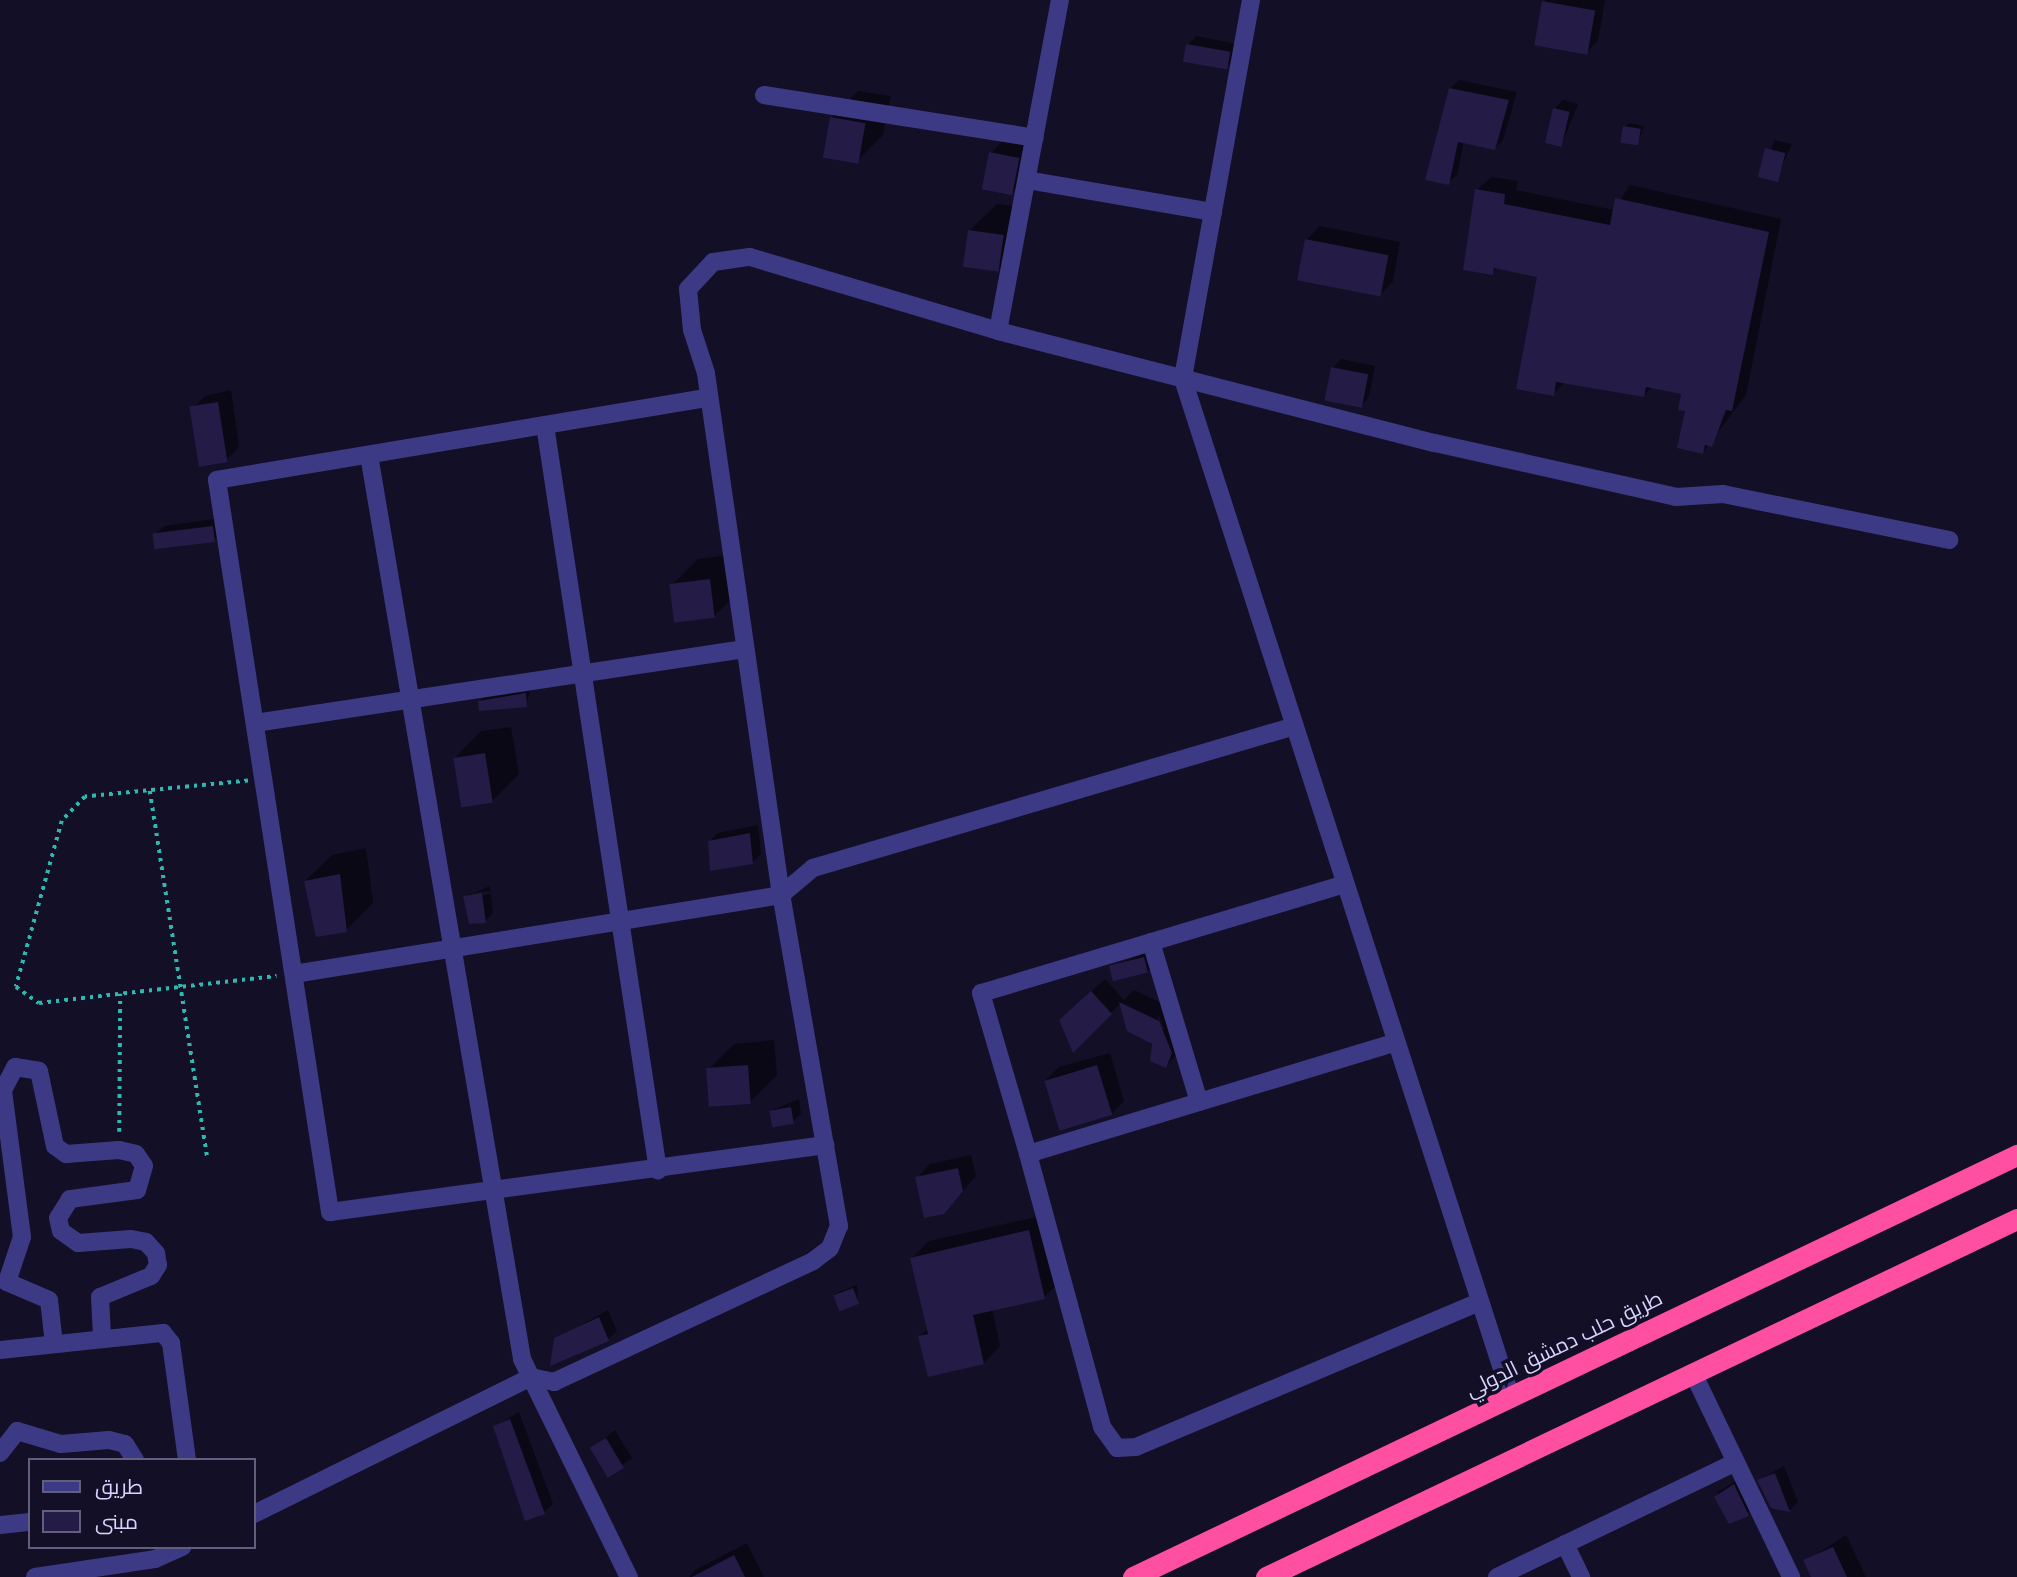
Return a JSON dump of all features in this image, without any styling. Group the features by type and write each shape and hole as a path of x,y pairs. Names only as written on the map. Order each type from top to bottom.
{"highway":[{"name":"طريق حلب دمشق الدولي","path":"1133,1577 2017,1155"},
{"path":"1266,1577 2017,1219"}],"street":[{"path":"998,331 1060,0"},
{"path":"1251,0 1183,379 1511,1396"},
{"path":"764,95 1035,138"},
{"path":"1027,180 1213,212"},
{"path":"256,1513 531,1377 554,1382 830,1248 839,1226 781,895 688,289 713,262 750,257 998,331 1183,379 1676,497 1723,494 1949,540"},
{"path":"706,398 218,480 330,1212 658,1170 825,1145"},
{"path":"545,425 658,1170"},
{"path":"369,454 522,1359 629,1577"},
{"path":"255,723 744,649"},
{"path":"294,974 781,895 813,868 1294,726"},
{"path":"1345,884 981,993 1102,1427 1117,1448 1136,1447 1480,1302"},
{"path":"1151,942 1199,1102"},
{"path":"1028,1154 1396,1042"},
{"path":"54,1344 49,1300 7,1282 22,1237 3,1090 8,1072 27,1066 39,1071 55,1146 66,1154 119,1150 136,1154 145,1166 138,1190 70,1199 58,1218 61,1231 78,1243 131,1239 146,1241 156,1253 158,1265 150,1276 100,1297 102,1337"},
{"path":"0,1350 152,1331 171,1343 187,1458"},
{"path":"1694,1375 1791,1577"},
{"path":"0,1453 17,1431 61,1444 109,1440 125,1444 134,1458"},
{"path":"1497,1577 1736,1462"},
{"path":"0,1525 28,1522"},
{"path":"1565,1545 1581,1577"},
{"path":"35,1577 155,1559 178,1549"}],"path":[{"path":"264,780 85,797 62,821 16,987 39,1003 294,974"},
{"path":"150,791 207,1157"},
{"path":"119,1150 120,994"}],"building":[{"path":"1542,1 1595,10 1587,55 1534,45"},
{"path":"1186,44 1230,52 1227,70 1183,62"},
{"path":"1449,88 1509,100 1495,150 1458,142 1449,185 1425,180"},
{"path":"1553,108 1570,112 1561,147 1545,143"},
{"path":"830,117 865,123 858,164 823,157"},
{"path":"1623,126 1641,129 1638,146 1620,143"},
{"path":"1765,148 1785,153 1778,182 1758,177"},
{"path":"989,152 1019,158 1012,195 982,189"},
{"path":"1475,189 1505,194 1504,204 1610,225 1615,198 1769,232 1732,411 1726,410 1712,447 1705,445 1703,454 1677,448 1685,411 1678,410 1681,394 1646,387 1644,397 1556,382 1554,396 1516,389 1537,277 1494,268 1493,275 1463,270"},
{"path":"968,230 1004,235 999,272 963,267"},
{"path":"1305,239 1388,255 1380,296 1297,280"},
{"path":"1331,367 1368,374 1362,408 1325,400"},
{"path":"218,402 228,462 199,467 189,407"},
{"path":"213,526 215,542 154,549 152,533"},
{"path":"710,579 715,618 674,623 669,584"},
{"path":"526,693 527,707 479,711 478,701"},
{"path":"485,753 493,802 461,807 453,758"},
{"path":"750,833 753,864 710,871 708,841"},
{"path":"340,874 347,932 316,937 304,881"},
{"path":"482,893 486,923 469,924 463,896"},
{"path":"1144,957 1148,973 1113,981 1109,966"},
{"path":"1091,991 1112,1014 1073,1053 1059,1020"},
{"path":"1119,1002 1159,1021 1172,1053 1166,1068 1150,1061 1152,1044 1127,1031"},
{"path":"748,1065 751,1104 709,1107 706,1068"},
{"path":"1097,1065 1112,1115 1060,1131 1044,1081"},
{"path":"791,1107 794,1124 772,1128 769,1111"},
{"path":"958,1168 963,1191 944,1214 924,1218 915,1177"},
{"path":"1029,1230 1045,1299 973,1315 984,1364 928,1377 918,1336 928,1334 910,1258"},
{"path":"853,1288 859,1304 839,1311 833,1296"},
{"path":"599,1317 609,1341 550,1366 554,1338"},
{"path":"510,1419 545,1514 525,1521 493,1426"},
{"path":"606,1438 624,1468 608,1478 590,1448"},
{"path":"1775,1473 1790,1512 1771,1508 1757,1480"},
{"path":"1734,1484 1749,1516 1729,1524 1714,1497"},
{"path":"1833,1547 1847,1577 1811,1577 1803,1560"},
{"path":"734,1555 745,1577 692,1577"}]}
